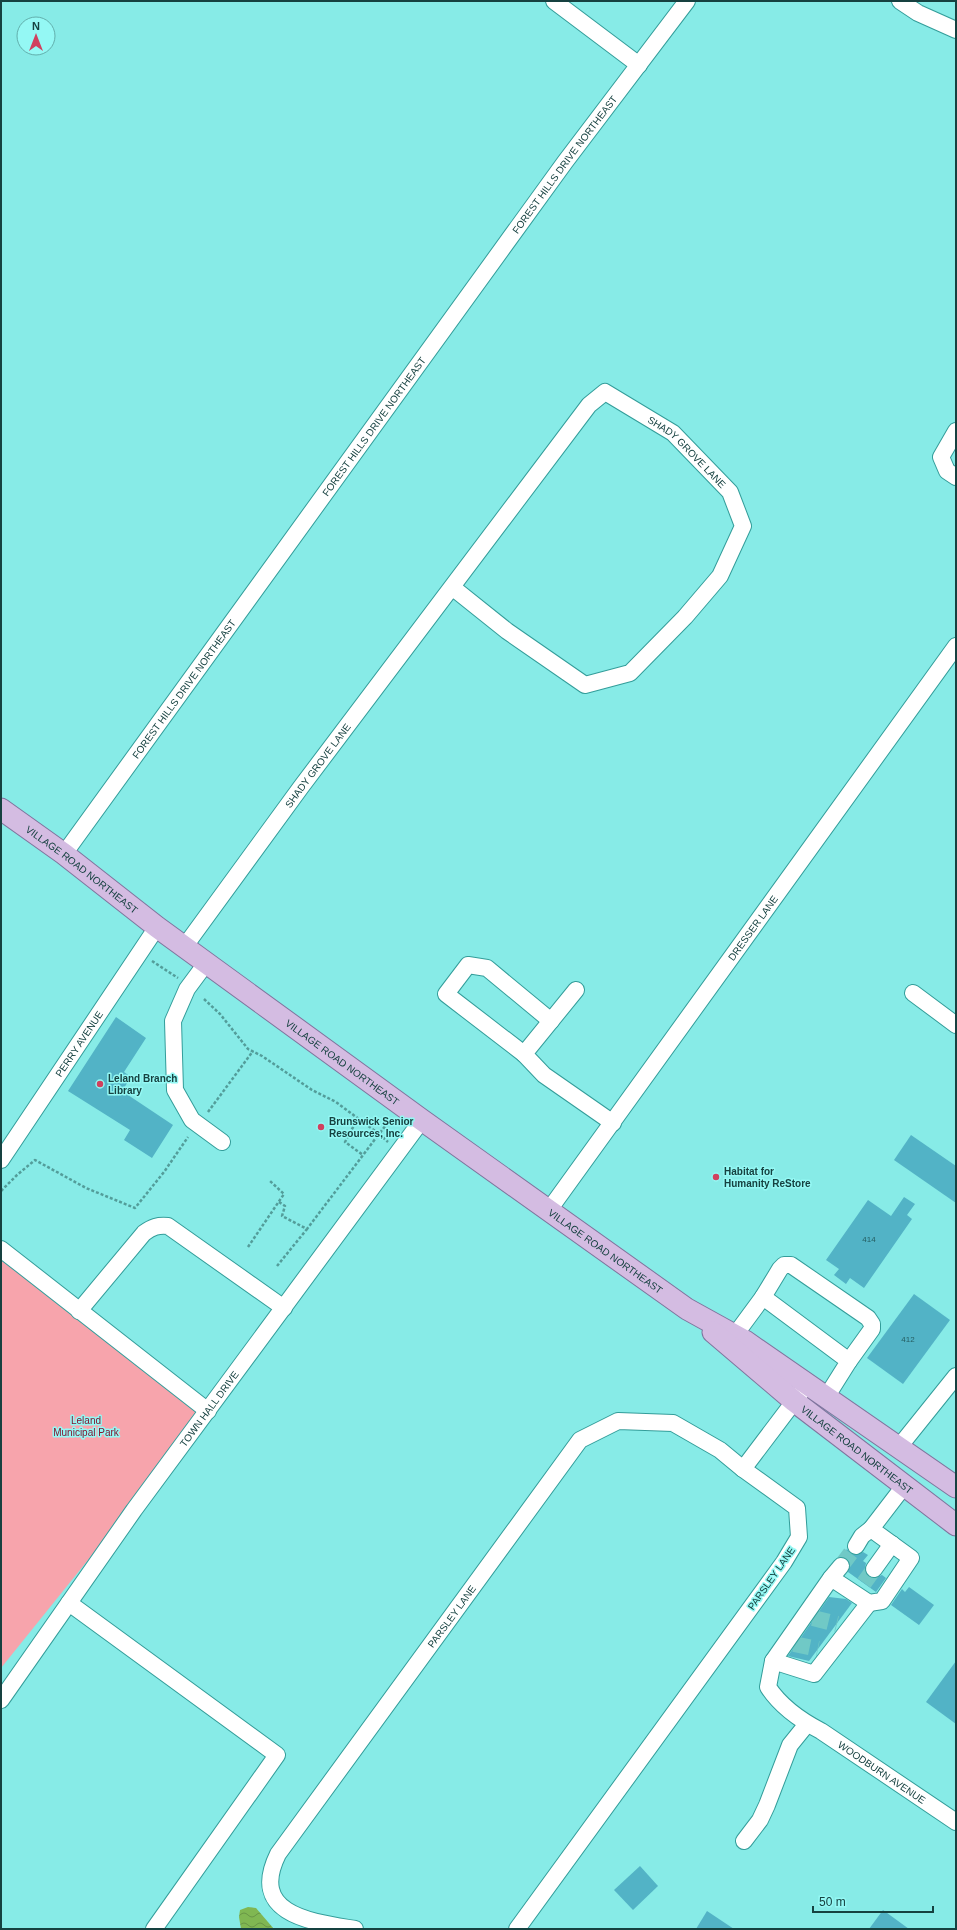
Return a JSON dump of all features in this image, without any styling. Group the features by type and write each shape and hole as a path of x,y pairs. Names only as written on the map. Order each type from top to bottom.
{"main road":[{"name":"VILLAGE ROAD NORTHEAST","path":"1,809 64,854 157,927 422,1120 688,1309 734,1335 808,1383 956,1487"},
{"name":"VILLAGE ROAD NORTHEAST","path":"688,1309 734,1352 794,1401 956,1525"}],"street":[{"path":"554,1 639,65"},
{"name":"FOREST HILLS DRIVE NORTHEAST","path":"64,854 566,162 687,1"},
{"path":"900,1 918,13 956,30"},
{"name":"SHADY GROVE LANE","path":"185,946 301,787 589,405 605,392 673,434 730,492 743,526 720,576 685,617 636,667 630,673 585,685 507,631 452,587"},
{"path":"956,431 941,457 947,471 956,477"},
{"name":"DRESSER LANE","path":"549,1210 956,646"},
{"name":"PERRY AVENUE","path":"1,1160 157,927"},
{"path":"207,962 186,989 173,1021 174,1090 192,1120 222,1142"},
{"path":"552,1022 487,968 468,965 446,994 524,1054 544,1075 613,1123"},
{"path":"524,1054 552,1022 576,990"},
{"path":"913,993 956,1025"},
{"name":"TOWN HALL DRIVE","path":"1,1700 69,1603 208,1411 422,1120"},
{"path":"79,1311 144,1233 152,1227 162,1225 168,1226 284,1308"},
{"path":"1,1249 208,1411"},
{"path":"734,1335 763,1297 780,1269 784,1265 791,1265 868,1318 872,1324 872,1329 849,1361 827,1396"},
{"path":"763,1297 849,1361"},
{"path":"899,1447 956,1376"},
{"path":"742,1469 808,1383"},
{"name":"PARSLEY LANE","path":"355,1929 323,1926 305,1920 280,1905 273,1895 270,1884 272,1868 278,1854 580,1440 618,1421 673,1423 720,1450 742,1469 797,1508 799,1537 784,1562 517,1929"},
{"path":"856,1546 862,1536 871,1528 904,1486"},
{"path":"863,1593 843,1625 824,1651 814,1674 773,1661 790,1643 809,1617 836,1572 863,1593 882,1601 911,1558 871,1528"},
{"path":"874,1569 892,1544"},
{"path":"69,1603 277,1755 154,1929"},
{"name":"WOODBURN AVENUE","path":"773,1661 768,1688 777,1701 807,1724 822,1731 956,1822"},
{"path":"744,1841 760,1820 790,1745 807,1724"}],"path":[{"path":"140,953 168,970 182,982"},
{"path":"204,999 220,1014 248,1049 298,1079 312,1090 336,1102 379,1134"},
{"path":"207,1114 253,1051"},
{"path":"277,1266 402,1105"},
{"path":"358,1118 345,1142 363,1155"},
{"path":"1,1191 17,1174 35,1160 86,1188 135,1208 164,1172 191,1133"},
{"path":"248,1247 284,1194 270,1181"},
{"path":"279,1202 285,1206 282,1216 307,1229"}],"green space":[{"name":"Leland Municipal Park","path":"1,1254 208,1411 1,1668"}],"water":[{"path":"248,1907 256,1908 274,1929 241,1929 239,1917 240,1910"}],"building":[{"name":"Leland Branch Library","path":"116,1017 146,1038 124,1072 131,1077 122,1091 173,1125 152,1158 124,1140 130,1130 68,1091"},
{"path":"911,1135 956,1166 956,1203 894,1160"},
{"path":"904,1197 915,1204 907,1215 912,1219 864,1288 850,1278 846,1284 834,1275 839,1269 826,1260 868,1200 891,1216"},
{"path":"914,1294 950,1320 903,1384 867,1358"},
{"path":"847,1549 851,1554 856,1555 863,1552 868,1555 863,1561 866,1563 865,1568 868,1576 873,1578 882,1575 886,1578 876,1592 848,1572 850,1562 847,1558 841,1557"},
{"path":"909,1587 934,1605 919,1625 891,1605 902,1589 905,1592"},
{"path":"829,1597 846,1599 852,1603 809,1661 788,1656"},
{"path":"956,1661 956,1724 926,1702"},
{"path":"640,1866 658,1886 633,1910 614,1890"},
{"path":"883,1910 909,1929 869,1929"},
{"path":"707,1911 734,1929 696,1929"}],"tunnel":[{"path":"841,1566 856,1546"},
{"path":"864,1583 874,1569"},
{"path":"813,1618 837,1624"},
{"path":"794,1644 818,1649"}],"place":[{"name":"Leland Branch Library","path":"100,1084"},
{"name":"Brunswick Senior Resources, Inc.","path":"321,1127"},
{"name":"Habitat for Humanity ReStore","path":"716,1177"}]}
